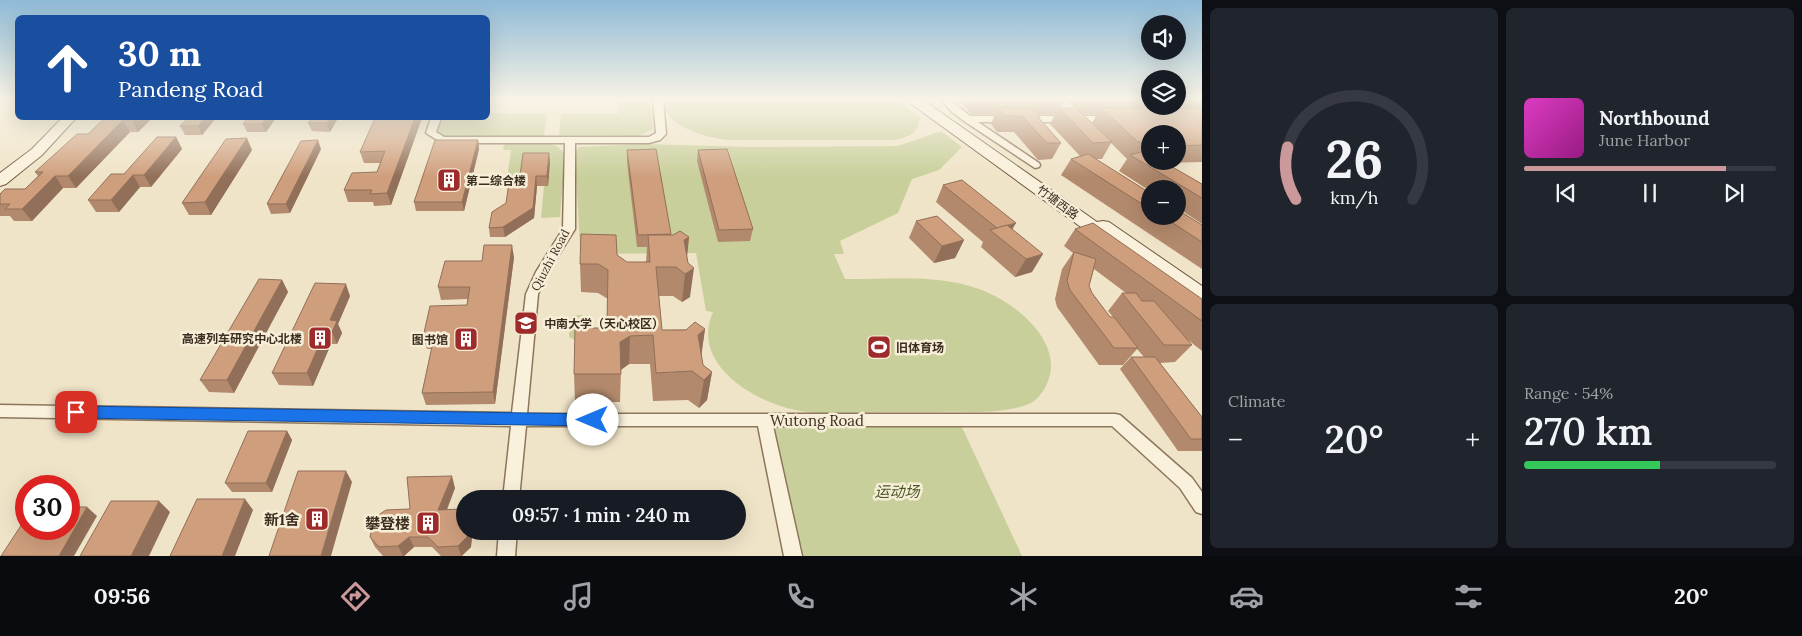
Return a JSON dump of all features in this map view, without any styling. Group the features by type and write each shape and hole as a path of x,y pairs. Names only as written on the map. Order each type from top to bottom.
{"main road":[{"path":"0,169 20,153 45,126"},
{"path":"0,181 37,152 62,126"},
{"name":"竹塘西路","path":"952,126 1202,304"},
{"name":"竹塘西路","path":"962,126 1202,296"}],"street":[{"path":"433,126 430,133 442,140 570,141 649,140 657,138 661,134 660,126"},
{"path":"977,126 1035,166"},
{"name":"Qiuzhi Road","path":"513,490 532,294 542,272 569,229 570,141"},
{"name":"Wutong Road","path":"0,411 519,420 1115,420 1186,483 1202,506"},
{"path":"764,420 793,556"},
{"path":"506,556 507,540"}],"green space":[{"path":"437,126 545,126 544,136 442,136 435,132"},
{"path":"560,126 653,126 653,129 639,136 559,135"},
{"path":"682,126 918,126 912,134 895,140 729,140 713,138"},
{"path":"941,131 962,147 939,170 912,179 898,213 840,241 844,254 834,254 845,279 917,278 962,284 984,291 1005,302 1025,317 1043,339 1049,352 1051,366 1047,383 1042,393 1029,404 1007,410 984,412 817,413 798,411 777,405 757,396 738,384 722,369 712,352 708,333 713,312 706,311 696,253 588,254 580,249 575,153 579,147 643,144 747,147 898,146"},
{"path":"508,143 548,143 561,150 565,156 560,217 541,218 544,186 548,185 550,162 522,179 507,179 511,150 503,150 504,145"},
{"path":"573,315 587,315 592,319 592,335 587,339 575,340 569,337 570,318"},
{"name":"运动场","path":"961,425 1022,556 803,556 773,427"}],"building":[{"path":"97,126 117,126 68,176 55,176 22,209 5,209 10,204 0,204 0,194 5,189 25,189 43,172 35,172 77,134 88,134"},
{"path":"371,126 412,126 387,193 370,194 372,190 344,190 352,173 377,172 385,151 360,152"},
{"path":"1031,126 1046,126 1061,143 1047,143"},
{"path":"1076,126 1095,126 1112,142 1093,143"},
{"path":"1121,126 1141,126 1141,142 1138,142"},
{"path":"1186,126 1202,126 1202,145 1186,146"},
{"path":"157,137 176,137 144,175 133,175 111,200 88,200 111,174 124,174"},
{"path":"247,138 205,202 182,203 226,139"},
{"path":"318,140 286,204 267,204 301,141"},
{"name":"第二综合楼","path":"435,140 478,140 462,202 414,202"},
{"path":"656,149 671,234 638,235 627,150"},
{"path":"727,149 753,229 719,230 698,150"},
{"path":"1141,152 1141,162 1130,155"},
{"path":"523,153 549,153 547,176 536,176 533,208 503,227 489,228 492,212 506,203 510,176 520,176"},
{"path":"1088,154 1141,187 1141,203 1071,159"},
{"path":"1155,170 1178,170 1202,184 1202,198 1186,188 1186,180 1172,180"},
{"path":"962,180 1016,223 997,228 943,185"},
{"path":"1186,215 1202,225 1202,242 1176,225 1186,225"},
{"path":"937,216 964,240 942,246 916,221"},
{"path":"1093,223 1202,299 1202,321 1075,229"},
{"path":"1007,225 1043,254 1026,259 990,230"},
{"path":"680,231 689,237 684,240 688,263 694,268 685,274 676,267 656,267 662,330 686,330 695,322 705,329 698,335 703,365 712,372 704,380 692,371 656,373 653,335 630,336 620,342 621,374 574,374 575,328 599,328 607,321 608,270 598,264 580,264 581,234 616,235 617,255 627,262 650,262 648,235 673,235"},
{"name":"图书馆","path":"484,245 512,245 493,392 422,393 434,337 423,337 430,306 467,305 470,287 438,287 445,261 482,261"},
{"path":"1074,252 1096,259 1089,286 1092,293 1110,317 1114,317 1138,348 1114,348 1070,290 1067,281"},
{"path":"259,279 282,280 227,380 200,380"},
{"path":"315,283 346,284 330,320 337,321 332,332 325,331 307,373 272,373"},
{"path":"1122,293 1136,293 1142,301 1154,301 1192,345 1164,345"},
{"path":"1131,357 1155,357 1202,417 1202,439 1191,439"},
{"path":"248,431 287,431 266,483 225,483"},
{"name":"新1舍","path":"298,471 346,471 321,556 269,556"},
{"name":"攀登楼","path":"452,476 438,510 456,509 456,540 464,540 458,546 438,547 428,537 409,537 398,546 379,547 370,537 374,518 386,510 410,509 407,477"},
{"path":"197,499 245,499 222,556 170,556"},
{"path":"111,501 159,501 131,556 80,556"},
{"path":"80,507 87,507 80,519"},
{"path":"15,535 15,540 68,540 59,556 1,556"}],"place":[{"name":"第二综合楼","path":"449,180"},
{"name":"中南大学（天心校区）","path":"526,323"},
{"name":"高速列车研究中心北楼","path":"320,338"},
{"name":"图书馆","path":"466,339"},
{"name":"旧体育场","path":"879,347"},
{"name":"新1舍","path":"317,519"},
{"name":"攀登楼","path":"428,523"}],"route":[{"path":"76,412 593,420"}]}
